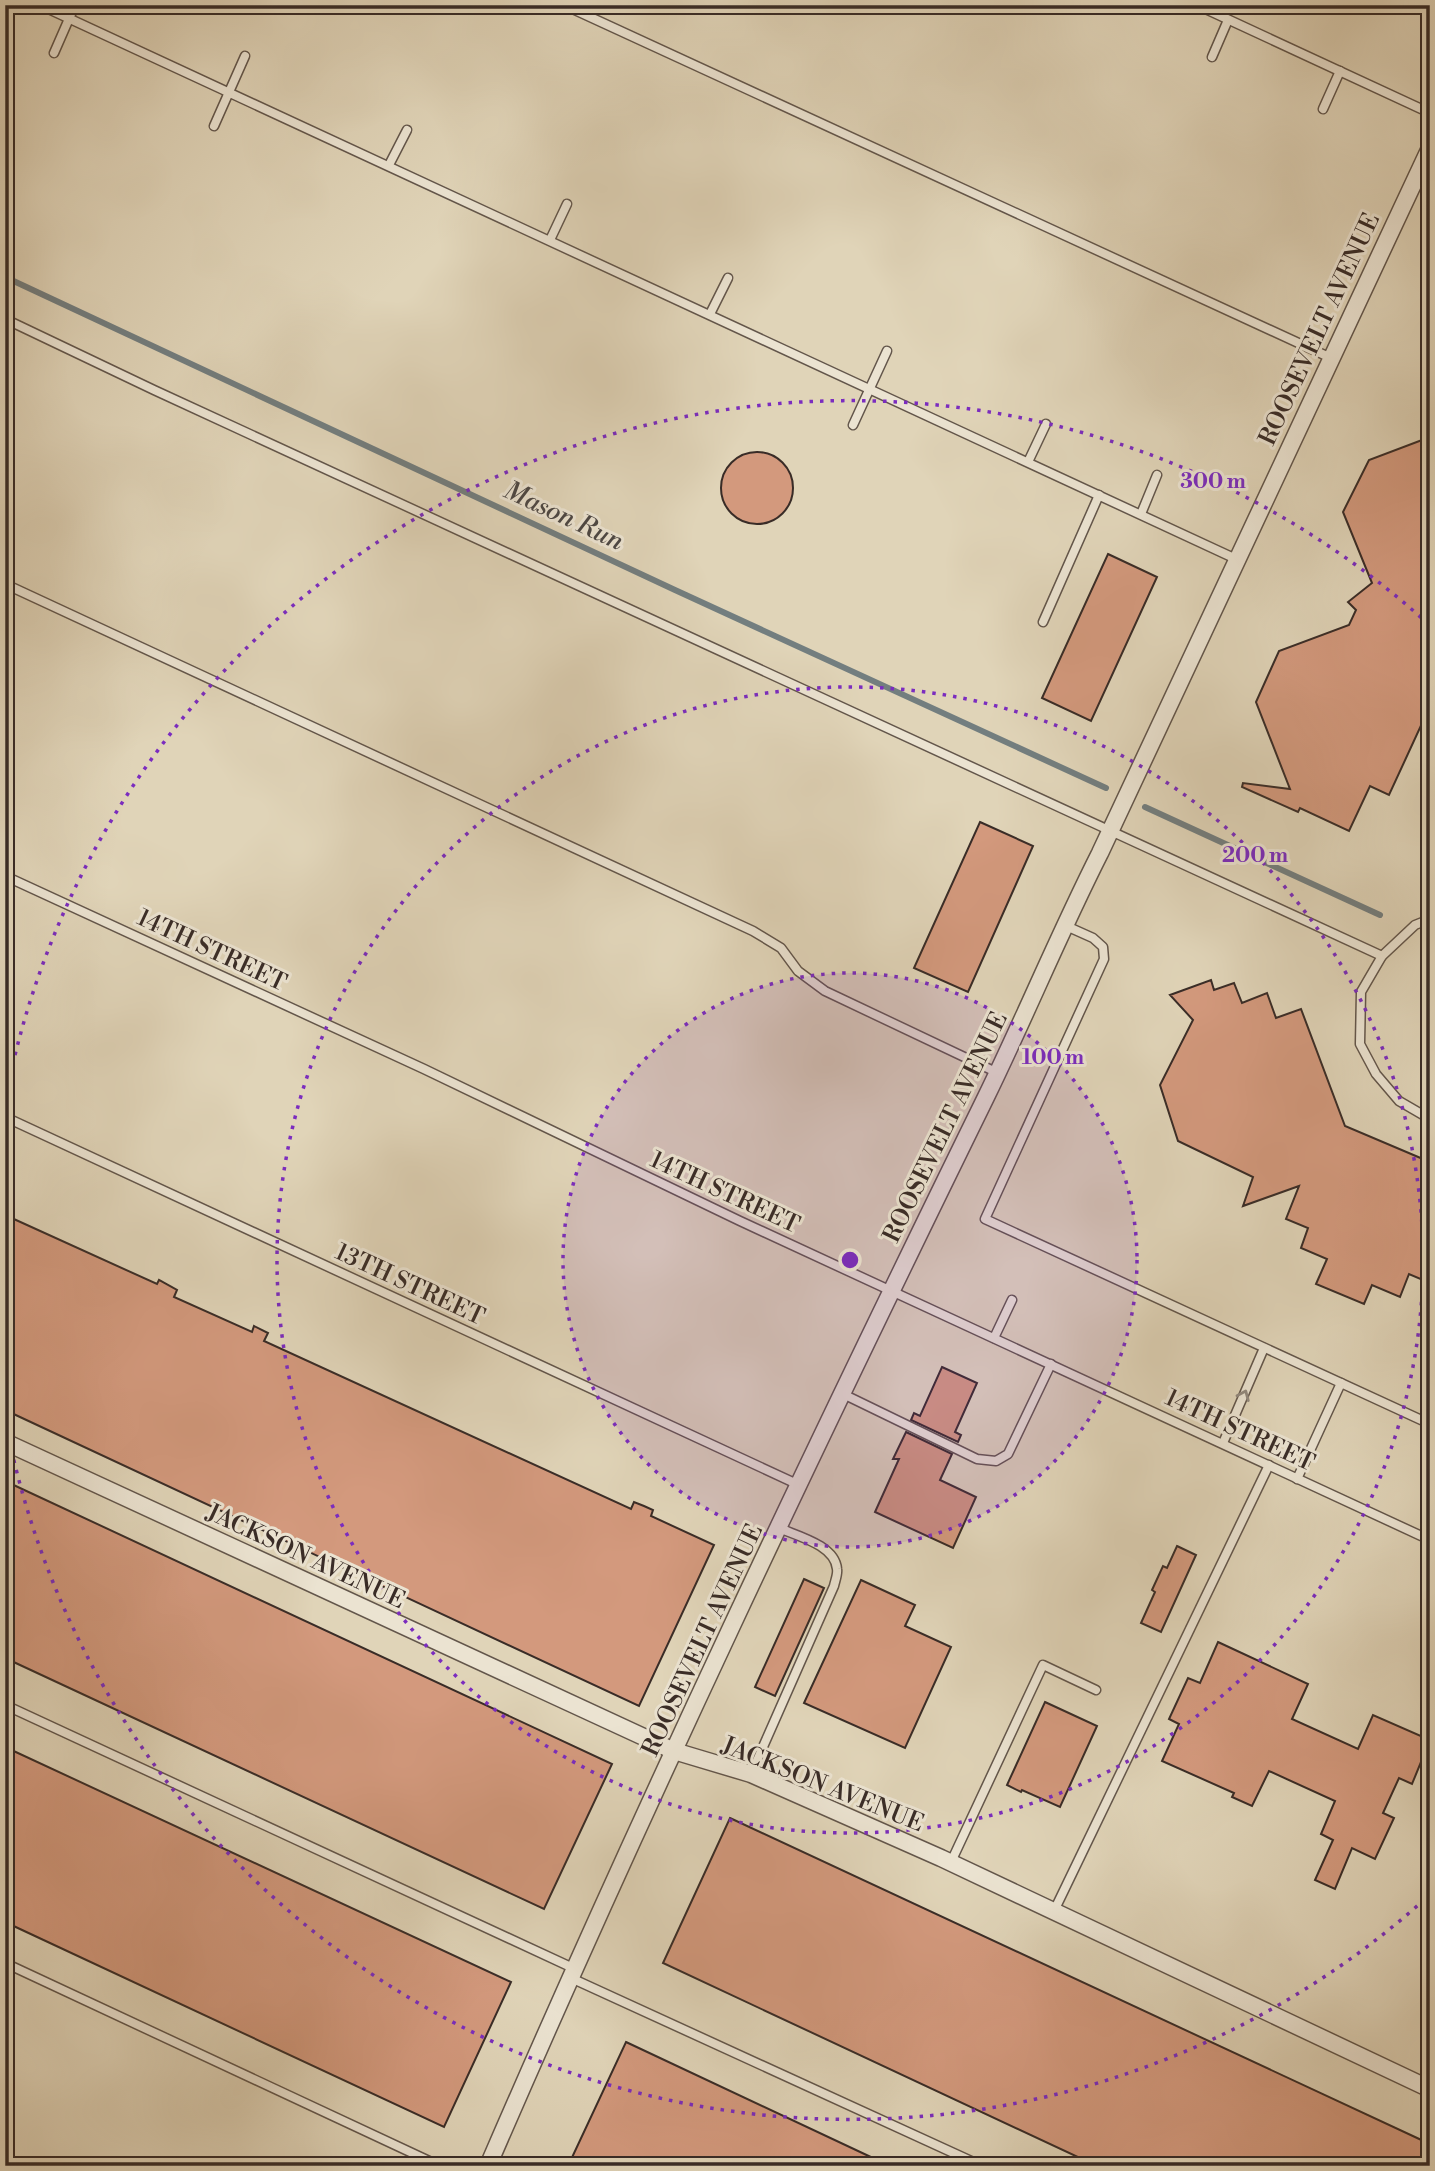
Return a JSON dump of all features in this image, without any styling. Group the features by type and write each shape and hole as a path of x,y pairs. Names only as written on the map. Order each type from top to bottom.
{"street":[{"name":"ROOSEVELT AVENUE","path":"488,2166 571,1973 674,1751 891,1290 998,1073 1064,925 1430,148"},
{"name":"JACKSON AVENUE","path":"5,1442 674,1751 751,1774 951,1862 1430,2089"}],"lane":[{"path":"40,5 1236,559"},
{"path":"54,53 75,5"},
{"path":"564,5 1331,358"},
{"path":"1197,5 1430,113"},
{"path":"1212,57 1228,20"},
{"path":"214,126 245,56"},
{"path":"1323,109 1340,72"},
{"path":"389,165 407,130"},
{"path":"550,240 567,204"},
{"path":"710,314 728,278"},
{"path":"5,319 166,396 1382,956"},
{"path":"852,425 887,351"},
{"path":"1028,462 1046,424"},
{"path":"1141,514 1157,475"},
{"path":"1043,622 1100,495"},
{"path":"5,584 753,931 781,948 798,971 825,991 998,1073"},
{"name":"14TH STREET","path":"5,876 413,1064 581,1146 1430,1541"},
{"path":"1430,919 1415,925 1382,956 1361,992 1360,1044 1376,1074 1399,1101 1430,1119"},
{"path":"1064,925 1093,938 1103,947 1104,959 985,1219 1430,1424"},
{"name":"13TH STREET","path":"5,1117 799,1485"},
{"path":"995,1338 1012,1300"},
{"path":"1223,1443 1264,1348"},
{"path":"843,1394 976,1459 996,1461 1008,1454 1051,1364"},
{"path":"1297,1479 1341,1383"},
{"path":"1054,1911 1269,1465"},
{"path":"751,1774 834,1586 838,1570 833,1558 820,1546 779,1528"},
{"path":"951,1862 1043,1665 1096,1690"},
{"path":"5,1704 982,2166"},
{"path":"5,1963 440,2166"}],"building":[{"path":"1430,437 1430,706 1389,795 1370,786 1349,831 1300,808 1298,812 1242,787 1243,783 1290,789 1256,702 1279,651 1349,625 1356,610 1348,602 1372,583 1343,512 1369,460"},
{"path":"757,452 777,458 787,468 793,488 787,508 777,518 757,524 737,518 727,508 721,488 727,468 737,458"},
{"path":"1108,554 1157,577 1091,721 1042,698"},
{"path":"980,822 1033,846 968,992 914,968"},
{"path":"1211,980 1214,990 1234,983 1242,1003 1267,993 1276,1018 1301,1009 1345,1126 1430,1162 1430,1283 1409,1274 1400,1297 1372,1285 1364,1304 1316,1284 1327,1259 1301,1248 1308,1228 1286,1219 1299,1186 1243,1206 1253,1177 1178,1141 1160,1085 1193,1020 1170,995"},
{"path":"5,1215 157,1284 159,1280 177,1290 174,1297 252,1332 254,1326 268,1333 264,1341 631,1509 634,1502 653,1510 651,1516 714,1545 639,1706 5,1410"},
{"path":"942,1367 977,1383 955,1432 961,1435 958,1442 911,1420 914,1413 920,1416"},
{"path":"906,1432 952,1454 940,1480 976,1497 953,1548 875,1512 899,1459 893,1459"},
{"path":"5,1481 612,1764 544,1909 5,1658"},
{"path":"1177,1546 1196,1555 1161,1632 1141,1623 1163,1566 1167,1568"},
{"path":"804,1579 824,1588 775,1696 755,1687"},
{"path":"861,1580 915,1605 905,1626 951,1647 905,1748 804,1703"},
{"path":"1218,1642 1308,1684 1292,1719 1358,1749 1373,1715 1430,1740 1412,1784 1399,1778 1383,1813 1394,1818 1375,1859 1352,1848 1335,1889 1315,1880 1333,1840 1321,1834 1335,1801 1269,1771 1252,1806 1232,1797 1234,1793 1162,1761 1179,1724 1169,1719 1188,1678 1200,1683"},
{"path":"1045,1702 1097,1726 1060,1807 1007,1785"},
{"path":"5,1747 511,1982 444,2127 5,1922"},
{"path":"730,1818 1430,2144 1430,2166 1097,2166 663,1963"},
{"path":"626,2042 890,2166 568,2166"}],"waterway":[{"name":"Mason Run","path":"5,277 1106,788"},
{"name":"Mason Run","path":"1145,807 1380,915"}]}
